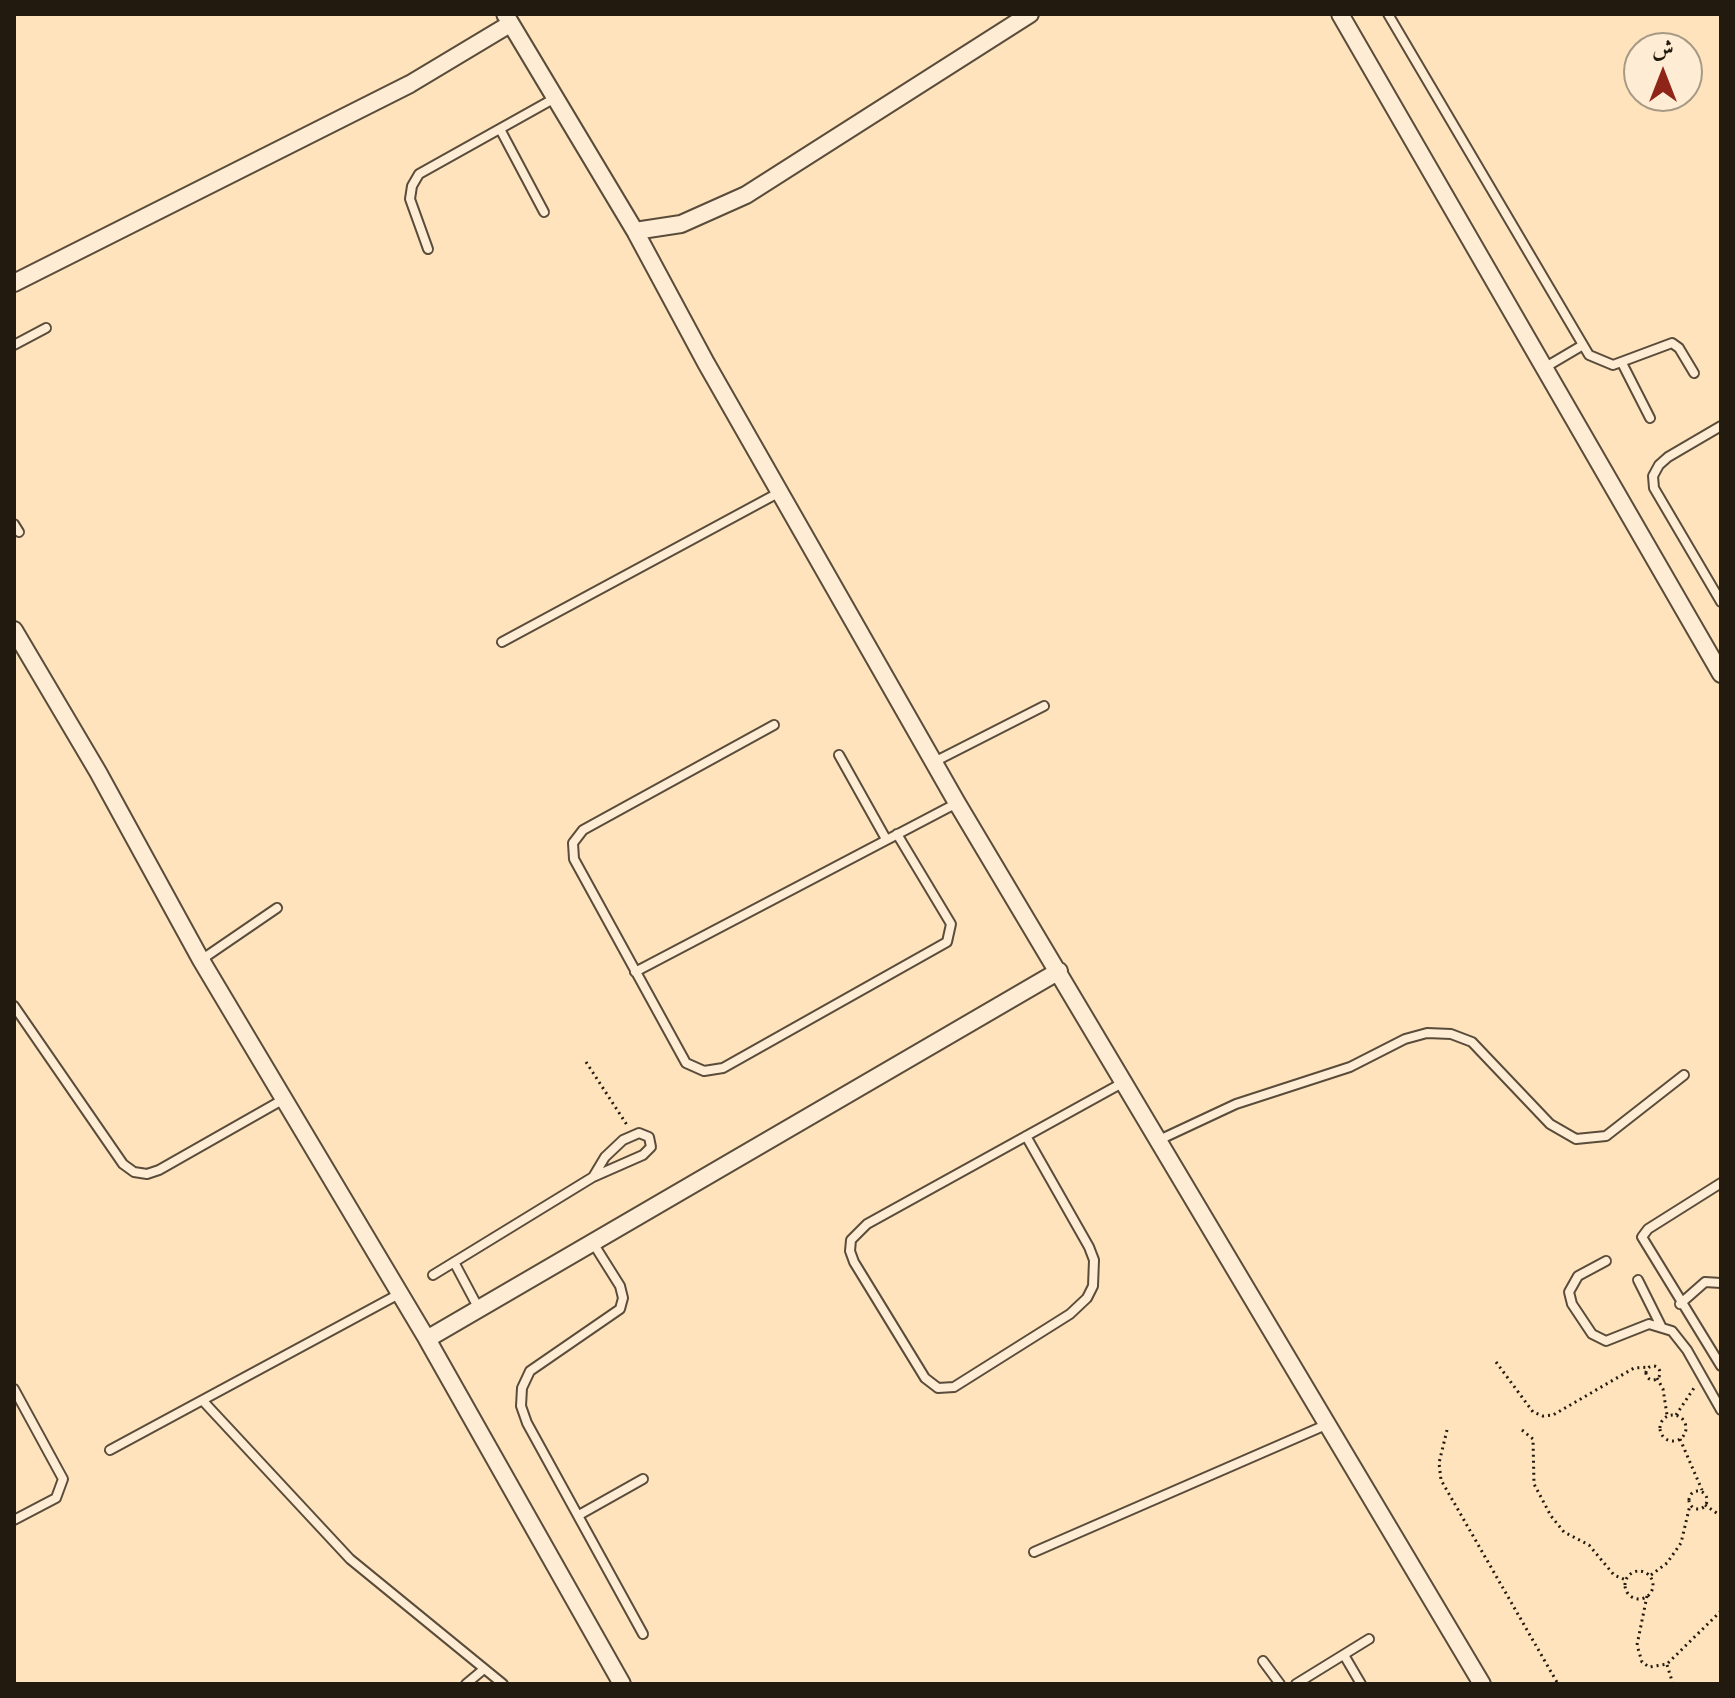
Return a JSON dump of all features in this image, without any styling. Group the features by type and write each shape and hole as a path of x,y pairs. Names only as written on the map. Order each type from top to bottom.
{"street":[{"path":"635,231 681,224 746,195 1012,19 1030,14"},
{"path":"1340,14 1721,674"},
{"path":"14,283 410,84 507,19 635,231 957,803 1482,1684"},
{"path":"14,630 98,772 201,960 427,1339 622,1684"},
{"path":"427,1339 1059,971"}],"lane":[{"path":"1388,14 1583,345 1596,361 1622,363 1672,343 1679,348 1694,373"},
{"path":"428,249 410,199 412,186 419,174 556,97"},
{"path":"500,129 544,212"},
{"path":"14,345 46,328"},
{"path":"1544,368 1583,345"},
{"path":"1622,363 1650,418"},
{"path":"1721,426 1668,457 1653,476 1654,488 1721,602"},
{"path":"502,642 780,492"},
{"path":"934,762 1044,706"},
{"path":"774,725 577,836 574,859 686,1063 704,1071 723,1068 947,942 951,924 897,834"},
{"path":"839,755 886,839"},
{"path":"635,972 957,803"},
{"path":"201,960 277,908"},
{"path":"14,1006 123,1164 134,1172 147,1174 159,1170 284,1099"},
{"path":"1159,1140 1236,1104 1350,1067 1405,1039 1427,1033 1451,1034 1472,1042 1550,1124 1576,1139 1606,1136 1684,1075"},
{"path":"1026,1136 1089,1247 1094,1260 1093,1286 1087,1298 1070,1314 954,1387 938,1388 925,1378 854,1262 850,1251 851,1240 867,1224 1026,1136 1125,1082"},
{"path":"433,1275 593,1177 648,1152 649,1137 633,1135 613,1148 593,1177"},
{"path":"1721,1183 1652,1227 1642,1237 1680,1304 1721,1366"},
{"path":"592,1242 620,1286 623,1298 620,1309 537,1365 526,1379 521,1397 527,1423 643,1634"},
{"path":"1606,1261 1573,1280 1569,1292 1572,1304 1592,1334 1606,1341 1637,1327 1661,1326"},
{"path":"454,1262 480,1309"},
{"path":"1638,1280 1661,1326 1681,1340 1721,1410"},
{"path":"1680,1304 1705,1282 1721,1283"},
{"path":"110,1450 399,1294"},
{"path":"14,1389 63,1479 56,1498 14,1520"},
{"path":"203,1401 350,1559 503,1684"},
{"path":"1034,1552 1328,1423"},
{"path":"579,1515 643,1479"},
{"path":"1296,1684 1369,1639"},
{"path":"1344,1655 1361,1684"},
{"path":"1263,1661 1280,1684"},
{"path":"466,1684 484,1669"}],"path":[{"path":"586,1062 633,1135"},
{"path":"1496,1362 1533,1412 1543,1416 1553,1415 1634,1368 1659,1369 1657,1378 1663,1389 1667,1415"},
{"path":"1649,1367 1647,1376 1657,1378"},
{"path":"1676,1415 1702,1376"},
{"path":"1667,1415 1676,1415 1682,1418 1686,1429 1680,1439 1670,1441 1661,1434 1660,1423 1667,1415"},
{"path":"1447,1430 1439,1463 1448,1496 1558,1684"},
{"path":"1522,1430 1533,1439 1534,1484 1551,1516 1564,1532 1589,1545 1614,1575 1626,1580"},
{"path":"1680,1439 1707,1499 1705,1505 1697,1509 1690,1505"},
{"path":"1650,1576 1667,1563 1681,1543 1691,1493 1703,1492"},
{"path":"1705,1505 1721,1516"},
{"path":"1626,1580 1634,1572 1650,1576"},
{"path":"1650,1576 1653,1587 1647,1596 1638,1654 1649,1667 1667,1664 1721,1611"},
{"path":"1626,1580 1631,1596 1647,1596"},
{"path":"1667,1664 1673,1684"}]}
